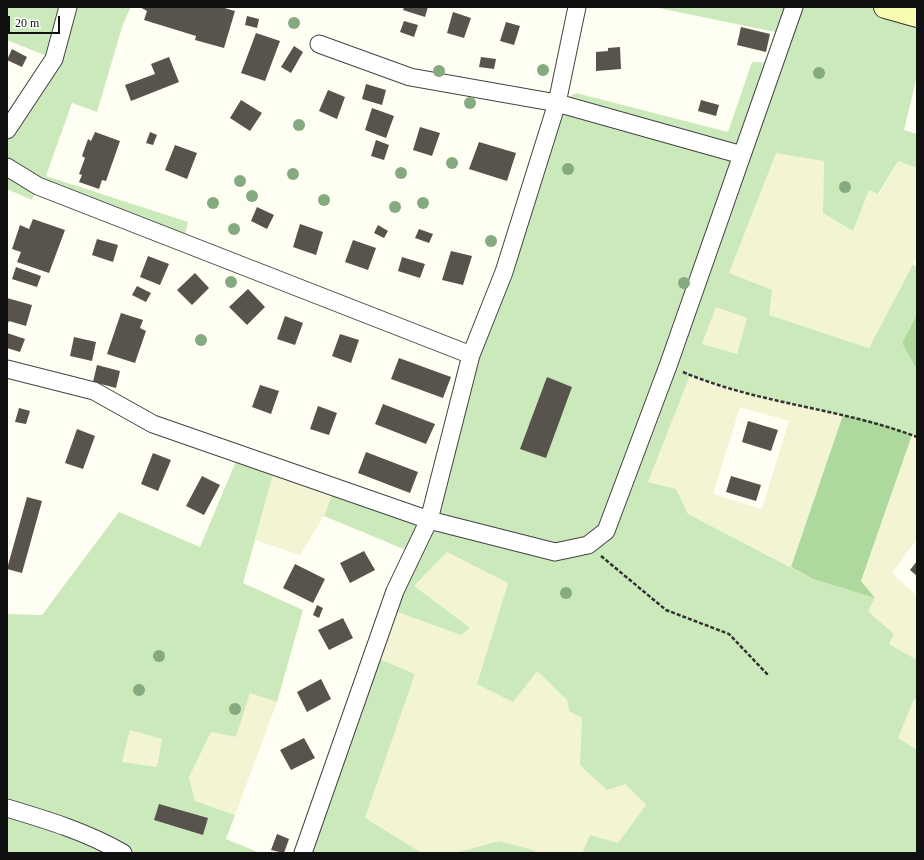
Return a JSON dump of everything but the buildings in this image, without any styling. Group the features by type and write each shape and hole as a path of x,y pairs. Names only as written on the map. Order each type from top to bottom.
{"main road":[{"path":"885,7 917,16"}],"street":[{"path":"7,130 54,59 68,7"},
{"path":"303,853 395,591 428,520 471,355 504,272 557,103 576,7"},
{"path":"7,369 94,391 153,424 428,520 555,552 588,545 606,531 668,366 794,7"},
{"path":"319,44 410,76 557,103 742,155"},
{"path":"7,167 38,186 471,355"},
{"path":"7,808 63,825 104,842 123,853"}],"path":[{"path":"668,366 723,387 879,423 917,437"},
{"path":"588,545 666,610 729,634 768,674"}],"green space":[{"path":"7,7 131,7 123,24 97,112 72,103 46,176 188,222 183,243 38,186 32,200 7,189 7,129 54,59 7,40"},
{"path":"654,7 917,7 917,76 904,130 917,134 917,168 898,161 878,194 869,190 853,231 823,213 824,161 776,153 729,273 772,290 769,315 869,348 913,264 917,268 917,314 902,343 917,370 917,437 861,420 746,392 690,375 648,482 676,489 688,514 813,579 875,598 868,611 894,634 889,644 917,660 917,700 914,699 898,738 917,750 917,853 582,853 590,835 618,843 646,805 625,784 607,790 580,765 582,718 569,711 567,700 537,671 513,702 477,684 508,583 447,552 414,586 470,628 461,635 389,609 413,553 324,516 335,488 428,520 557,103 576,93 728,132 752,62 775,63 785,34","holes":["716,307 747,318 737,354 702,344"]},
{"path":"776,152 824,161 823,213 853,231 869,190 879,194 898,161 917,168 917,256 869,348 769,315 729,273"},
{"path":"716,307 747,318 737,354 702,344"},
{"path":"917,314 917,370 902,343"},
{"path":"689,375 723,387 843,415 791,567 688,514 676,489 648,482","holes":["740,407 789,421 762,509 713,494"]},
{"path":"843,415 879,423 912,435 861,581 875,598 813,579 791,567"},
{"path":"912,435 917,437 917,539 892,573 917,596 917,660 889,644 894,634 868,611 861,581"},
{"path":"239,454 275,467 243,583 303,610 277,702 250,693 236,737 211,732 189,777 195,801 235,815 226,839 260,853 7,853 7,614 42,615 119,512 200,547","holes":["130,730 162,739 157,767 122,762"]},
{"path":"275,467 335,488 324,516 300,555 255,540"},
{"path":"447,552 508,583 477,684 537,671 567,700 569,711 582,718 580,765 625,784 646,805 618,843 590,835 582,853 537,853 533,850 499,841 455,853 422,853 365,818 415,674 372,656 389,609 461,635 414,586"},
{"path":"372,656 415,674 365,818 422,853 303,853"},
{"path":"250,692 277,702 235,815 195,801 189,777 211,732 236,737"},
{"path":"914,699 917,700 917,750 898,738"},
{"path":"130,730 162,739 157,767 122,762"},
{"path":"499,841 533,850 537,853 455,853"}]}
